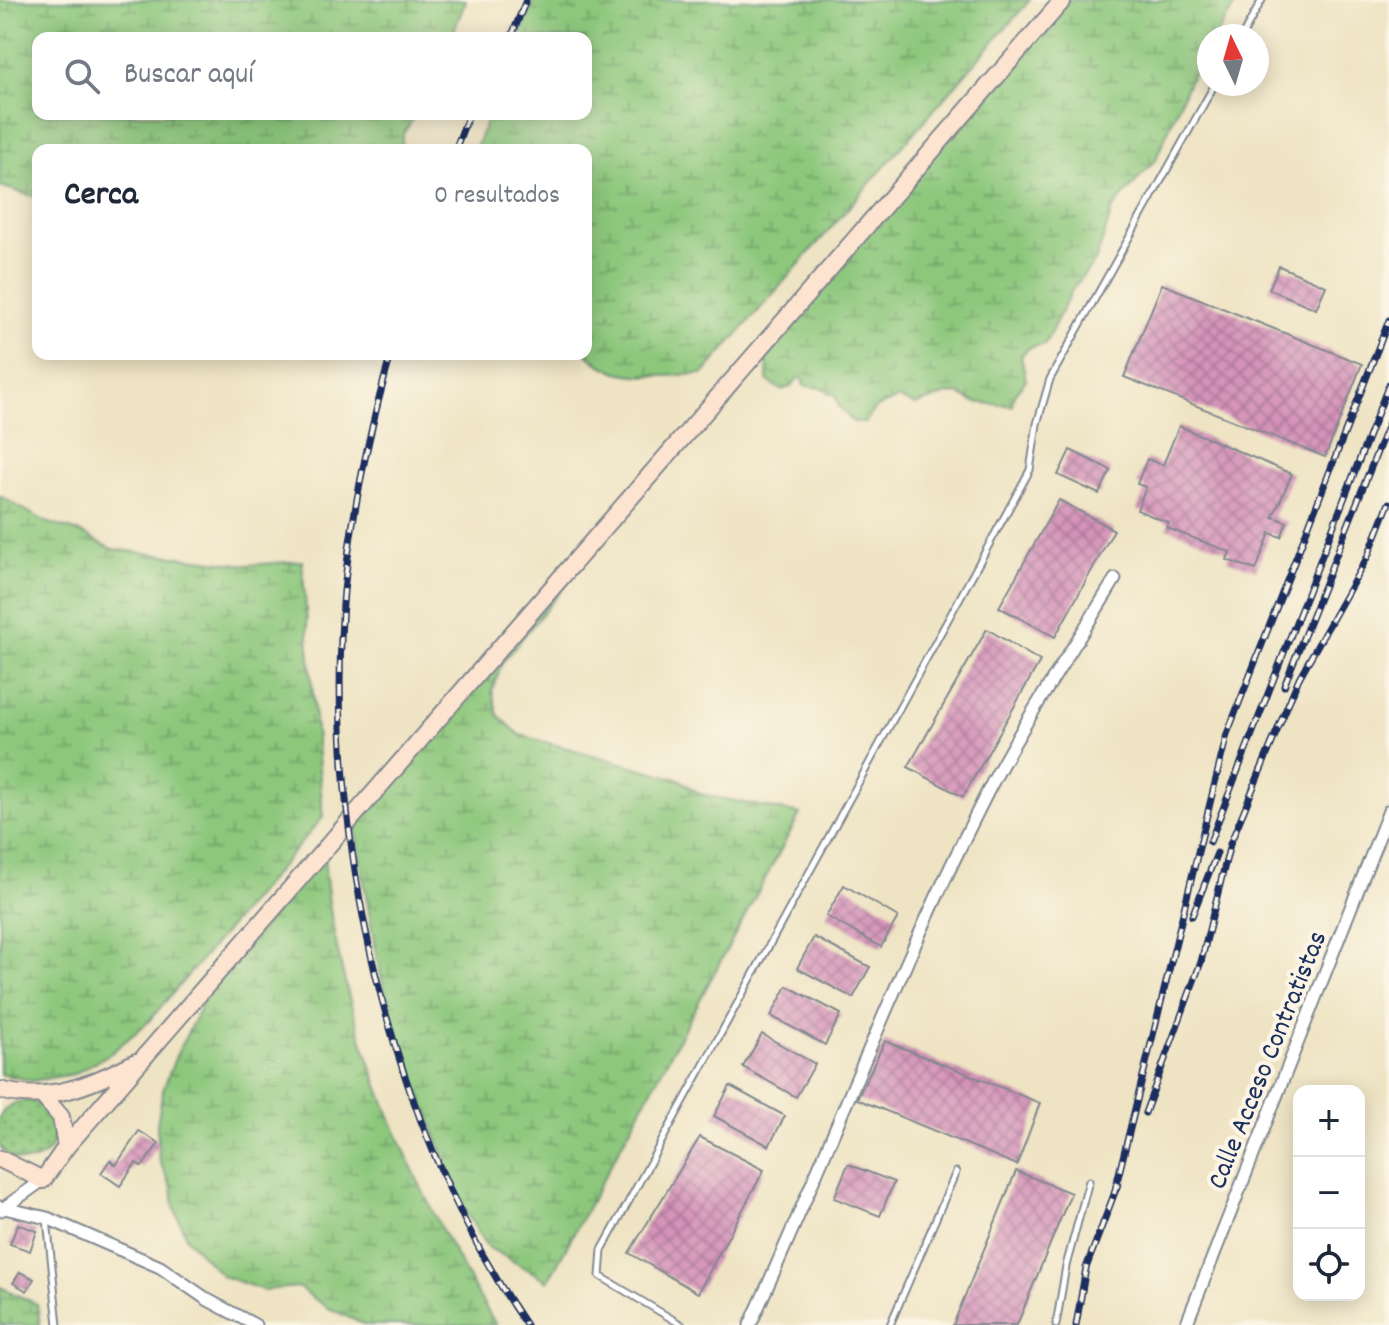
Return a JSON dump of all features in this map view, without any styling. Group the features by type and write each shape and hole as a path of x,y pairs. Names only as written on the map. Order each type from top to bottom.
{"main road":[{"path":"0,1159 43,1180 66,1147 1063,0"},
{"path":"0,1104 8,1092 43,1096 90,1085 145,1058"},
{"path":"43,1096 61,1117 66,1147"}],"street":[{"path":"750,1325 820,1172 903,971 983,801 1115,579"},
{"name":"Calle Acceso Contratistas","path":"1186,1325 1389,811"},
{"path":"1,1209 43,1180"},
{"path":"1,1209 47,1218 160,1267 208,1300 255,1325"}],"lane":[{"path":"1249,24 1262,0"},
{"path":"682,1325 600,1276 602,1250 1030,470 1037,424 1050,379 1208,96"},
{"path":"890,1325 956,1172"},
{"path":"1056,1325 1066,1266 1089,1181"},
{"path":"47,1218 58,1325"}],"green space":[{"path":"0,0 466,0 453,32 32,32 32,120 412,120 403,134 402,144 32,144 32,196 0,186"},
{"path":"534,0 1030,0 703,374 625,374 592,358 592,144 477,144 487,120 592,120 592,32 521,32"},
{"path":"1066,0 1238,0 1223,24 1197,24 1197,68 1156,159 1113,208 1096,260 1073,288 1045,344 1028,348 1021,356 1026,380 1014,394 1012,406 974,402 959,394 947,394 915,405 899,398 877,407 865,422 853,422 838,405 835,394 803,385 803,379 798,378 791,387 781,390 767,380 767,363 756,359"},
{"path":"0,496 46,522 79,532 112,549 247,565 302,561 323,817 148,1022 111,1053 74,1074 32,1081 0,1074"},
{"path":"599,544 502,663 492,691 498,715 520,735 679,779 700,794 800,814 548,1281 486,1246 462,1205 389,1010 376,955 354,821"},
{"path":"324,855 331,915 344,976 361,1038 383,1099 436,1218 496,1325 365,1325 326,1307 298,1287 263,1290 222,1276 187,1239 174,1207 172,1188 159,1160 157,1124 163,1090 176,1056 207,994"},
{"path":"26,1101 37,1104 47,1110 56,1131 53,1142 47,1152 37,1158 26,1161 15,1158 5,1152 -1,1142 -1,1120 5,1110 15,1104"},
{"path":"0,1287 37,1304 40,1325 0,1325"}],"building":[{"path":"1279,266 1326,286 1316,309 1269,289"},
{"path":"1162,284 1362,364 1325,457 1124,377"},
{"path":"1179,426 1292,474 1273,517 1287,522 1281,537 1270,533 1256,570 1227,560 1230,552 1167,528 1169,523 1137,510 1146,487 1137,484 1147,459 1163,465"},
{"path":"1070,450 1111,470 1099,494 1058,475"},
{"path":"1059,500 1114,530 1055,637 999,607"},
{"path":"987,629 1040,661 963,797 908,767"},
{"path":"844,885 898,917 881,947 826,916"},
{"path":"814,937 870,967 853,998 797,968"},
{"path":"787,986 841,1014 825,1045 771,1016"},
{"path":"762,1034 815,1064 796,1097 743,1067"},
{"path":"885,1041 1040,1103 1017,1165 857,1099"},
{"path":"730,1086 785,1116 769,1146 714,1116"},
{"path":"139,1131 159,1143 142,1167 136,1163 120,1186 101,1173 110,1160 116,1165"},
{"path":"700,1137 764,1170 698,1293 629,1253"},
{"path":"848,1164 894,1182 880,1216 834,1198"},
{"path":"1016,1171 1071,1193 1017,1325 953,1325"},
{"path":"18,1224 37,1231 30,1251 10,1244"},
{"path":"20,1272 34,1279 27,1291 13,1283"}],"railway":[{"path":"513,32 526,0"},
{"path":"457,144 467,120"},
{"path":"1114,1194 1227,734 1389,320"},
{"path":"389,360 362,472 344,591 340,684 344,780 356,877 375,973 402,1068 436,1159 478,1245 526,1325"},
{"path":"1210,842 1389,384"},
{"path":"1284,686 1389,422"},
{"path":"1145,1113 1201,962 1230,844 1299,678 1368,556 1389,503"},
{"path":"1192,916 1217,853"},
{"path":"1076,1325 1086,1268 1118,1184"}]}
